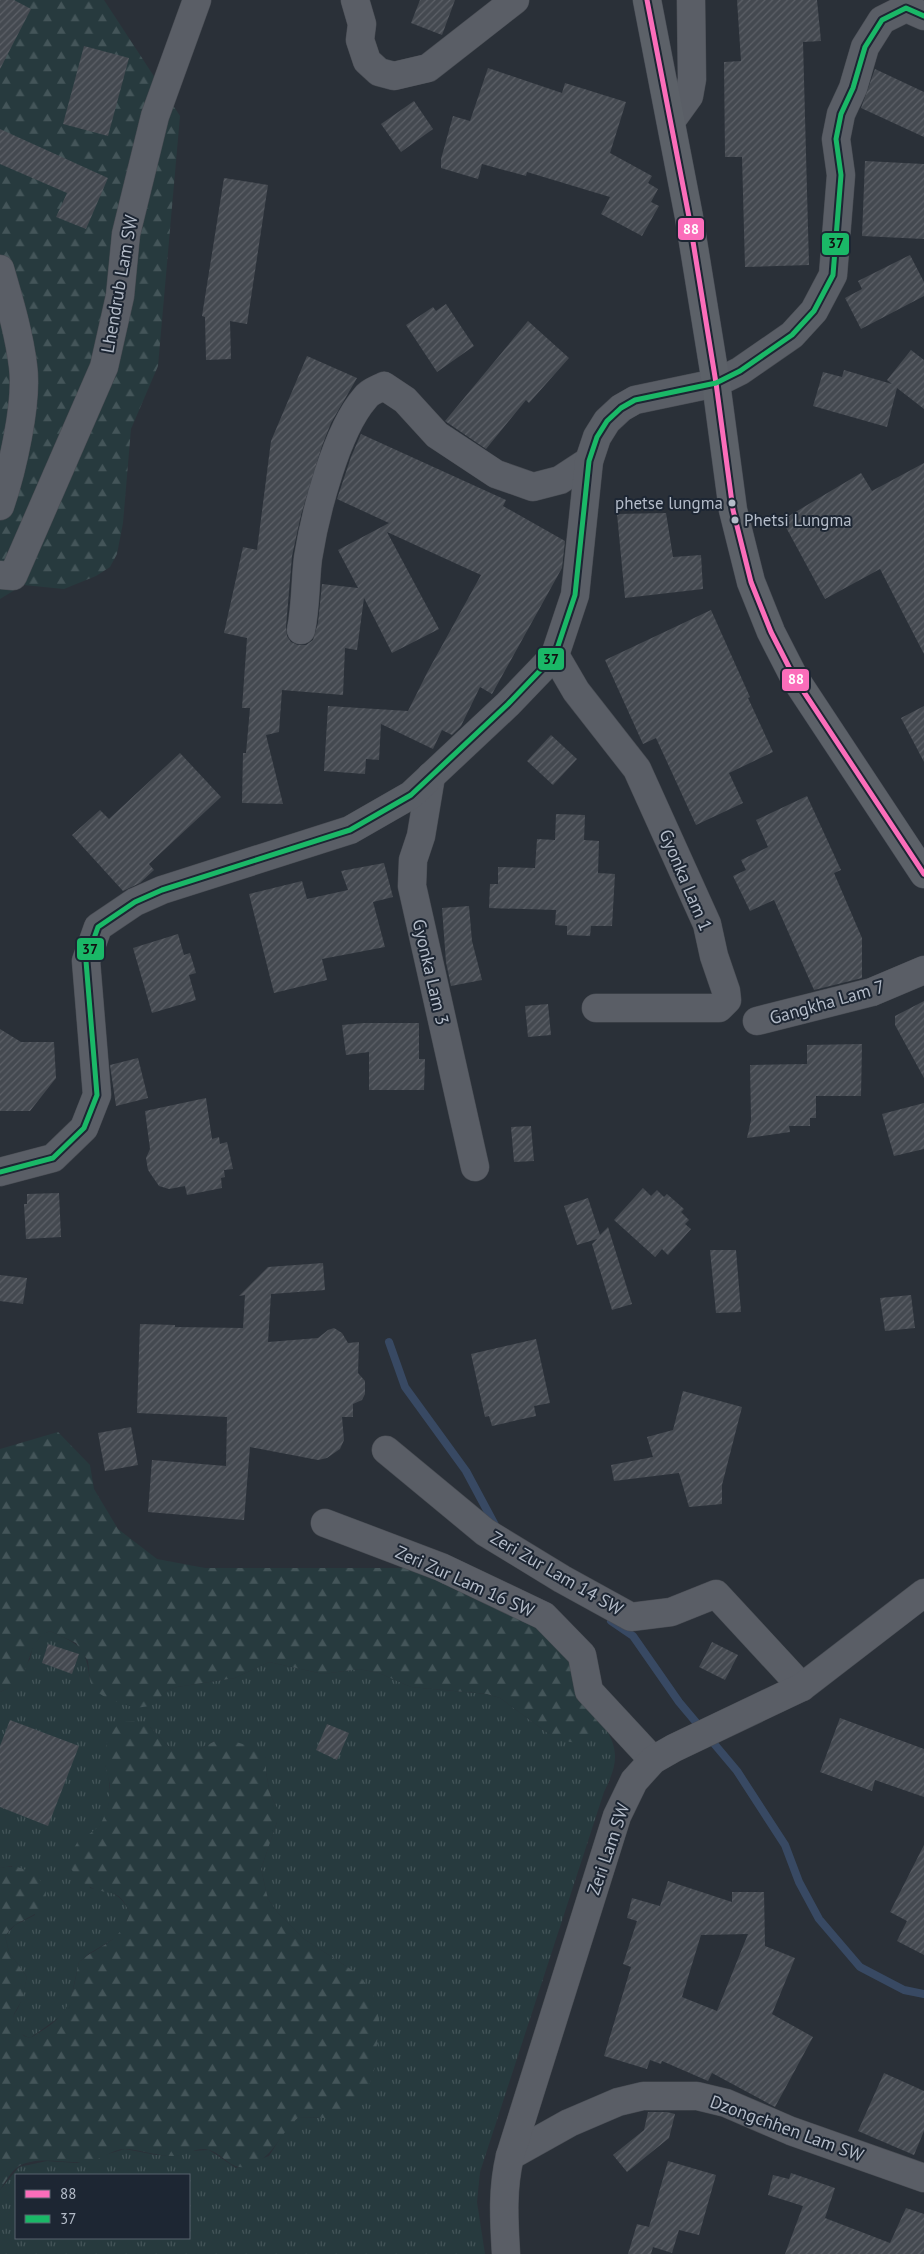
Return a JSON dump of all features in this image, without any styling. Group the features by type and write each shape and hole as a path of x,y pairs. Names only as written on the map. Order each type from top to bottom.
{"main road":[{"path":"647,0 689,217 716,383 732,510 742,555 771,632 794,677 924,874"}],"street":[{"name":"Lhendrub Lam SW","path":"0,575 13,576 104,367 120,296 126,234 155,116 197,0"},
{"path":"355,0 362,24 360,40 367,61 379,72 394,76 428,68 515,0"},
{"path":"671,121 689,96 692,79 690,0"},
{"path":"0,1172 53,1158 84,1128 97,1095 86,961 98,927 135,902 162,890 350,830 411,795 508,704 558,649 575,595 589,461 597,437 607,421 621,408 635,400 716,383 740,371 792,335 814,311 832,275 841,175 836,138 841,114 852,88 865,47 882,20 906,8 924,16"},
{"path":"0,268 24,367 24,396 8,485 0,506"},
{"path":"301,630 305,614 308,558 324,490 341,438 366,397 372,393 384,386 405,400 438,435 496,474 532,487 560,480 589,461"},
{"path":"558,649 642,762 663,806 680,833"},
{"name":"Gyonka Lam 1","path":"558,649 576,691 637,769 707,924 727,1000 719,1008 596,1008"},
{"name":"Gyonka Lam 3","path":"431,776 421,836 413,860 412,886 475,1168"},
{"name":"Gangkha Lam 7","path":"757,1021 872,992 924,970"},
{"name":"Zeri Zur Lam 14 SW","path":"386,1450 485,1532 562,1579 632,1617 671,1612 716,1594 802,1687"},
{"name":"Zeri Zur Lam 16 SW","path":"325,1523 441,1567 544,1616 582,1655 588,1691 653,1760"},
{"name":"Zeri Lam SW","path":"506,2254 505,2178 510,2156 617,1816 634,1781 653,1760 674,1748 802,1687 924,1594"},
{"name":"Dzongchhen Lam SW","path":"510,2156 568,2123 618,2102 643,2096 697,2096 726,2103 791,2131 924,2178"}],"green space":[{"path":"0,0 104,0 180,116 158,366 131,429 123,523 117,554 110,567 96,576 64,589 23,585 0,599"},
{"path":"58,1432 90,1465 94,1489 118,1529 157,1559 205,1568 408,1568 455,1581 564,1643 599,1719 584,1743 570,1742 549,1734 500,1698 487,1694 411,1687 379,1673 359,1669 323,1674 269,1662 235,1678 177,1687 166,1691 156,1703 150,1706 135,1708 108,1699 94,1690 90,1681 88,1661 76,1643 50,1631 43,1635 34,1646 20,1680 13,1686 0,1692 0,1449"},
{"path":"50,1631 80,1648 86,1660 90,1681 156,1702 166,1691 177,1687 235,1678 269,1662 323,1674 359,1669 379,1673 411,1687 486,1694 500,1698 549,1734 599,1719 614,1746 615,1763 480,2172 477,2202 485,2254 0,2254 0,2190 19,2167 47,2161 77,2163 125,2149 156,2155 177,2156 190,2151 209,2150 236,2168 269,2156 288,2126 299,2117 324,2118 352,1970 304,1939 278,1913 268,1899 261,1869 277,1822 277,1808 270,1794 266,1772 266,1758 215,1741 196,1751 173,1751 150,1727 105,1765 110,1788 107,1812 98,1829 77,1843 90,1888 114,1894 122,1901 130,1913 124,1928 115,1938 79,1962 70,2003 61,2016 30,2038 17,2030 13,2019 21,2001 27,1977 9,1952 5,1936 15,1925 35,1915 12,1866 0,1868 0,1692 12,1686 30,1659 33,1645 43,1634"},
{"path":"136,1721 150,1727 173,1751 196,1751 215,1741 230,1740 252,1747 266,1758 266,1772 270,1794 277,1808 277,1822 261,1869 268,1899 278,1913 304,1939 352,1970 363,1980 373,1995 379,2019 375,2067 370,2083 357,2104 337,2116 324,2118 299,2117 265,2157 249,2166 237,2167 214,2152 205,2149 179,2156 169,2156 121,2149 87,2162 44,2160 27,2163 13,2171 0,2190 0,1868 15,1867 28,1871 42,1882 46,1893 40,1910 14,1926 5,1936 9,1952 27,1977 22,2000 14,2014 13,2022 24,2036 30,2038 44,2030 61,2015 70,1998 79,1962 115,1937 126,1923 130,1913 122,1899 118,1896 87,1886 70,1868 70,1855 77,1843 100,1826 108,1807 110,1785 103,1757 110,1732 121,1722"}],"building":[{"path":"0,0 14,0 31,9 0,69"},
{"path":"420,0 455,0 442,35 411,23"},
{"path":"737,0 817,0 821,41 803,42 809,265 745,267 742,157 725,157 724,62 741,61"},
{"path":"84,46 129,58 108,136 63,124"},
{"path":"488,68 562,93 565,83 626,102 610,153 652,176 648,183 658,189 651,202 659,206 642,236 601,214 610,197 527,172 526,176 482,164 478,179 441,168 441,159 453,116 470,121"},
{"path":"875,69 924,92 924,137 861,108"},
{"path":"414,101 433,129 401,152 381,124"},
{"path":"0,129 108,178 86,229 56,217 67,193 0,164"},
{"path":"865,161 924,164 924,239 862,236"},
{"path":"224,178 268,185 247,324 230,321 231,359 206,360 205,317 202,316"},
{"path":"910,255 924,282 924,296 861,329 845,298 862,289 858,281"},
{"path":"446,304 474,346 437,372 406,325 433,307 436,311"},
{"path":"528,321 569,358 529,403 526,400 486,449 445,421"},
{"path":"911,350 924,360 924,409 897,388 887,427 813,406 823,372 842,377 844,370 892,384 887,380"},
{"path":"307,356 357,378 331,423 301,515 292,556 286,627 287,636 291,642 298,645 306,645 313,640 318,623 322,584 358,588 338,550 389,523 337,499 361,434 506,500 503,506 565,541 562,568 492,694 480,687 461,726 452,735 442,730 433,749 381,724 379,760 366,759 365,774 324,771 328,706 408,711 481,575 387,532 439,629 392,653 364,598 357,650 345,648 343,695 282,690 279,732 266,735 283,804 242,803 243,753 246,753 250,708 242,708 247,638 224,633 243,547 257,550 271,441"},
{"path":"924,463 924,654 880,569 825,599 782,520 861,473 872,491"},
{"path":"666,513 673,557 701,555 703,589 625,598 617,514"},
{"path":"711,610 773,752 729,773 743,803 696,825 656,738 643,744 605,660"},
{"path":"924,706 924,762 901,718"},
{"path":"551,735 577,759 553,785 527,761"},
{"path":"180,753 221,797 149,864 154,870 140,883 123,891 72,835 100,810 109,819"},
{"path":"807,796 841,870 834,873 862,938 862,978 814,990 774,900 750,911 733,876 746,870 741,860 768,847 756,820"},
{"path":"556,814 585,815 584,840 599,841 598,873 615,874 612,926 591,926 590,936 567,935 567,926 555,925 556,910 489,908 490,884 498,884 498,867 535,868 537,839 555,840"},
{"path":"384,863 393,897 373,902 385,947 322,959 327,980 274,993 249,894 302,881 307,899 348,890 341,871"},
{"path":"469,906 472,941 482,980 451,986 446,962 442,908"},
{"path":"178,934 184,955 190,953 196,973 189,975 196,1000 152,1013 133,948"},
{"path":"924,1001 924,1078 895,1025 895,1016"},
{"path":"548,1004 551,1035 528,1037 525,1006"},
{"path":"419,1023 419,1059 425,1059 424,1090 369,1090 369,1052 346,1055 342,1025"},
{"path":"0,1029 21,1042 54,1042 56,1078 30,1111 0,1111"},
{"path":"862,1044 861,1096 816,1096 816,1118 810,1118 810,1126 789,1126 790,1132 747,1138 751,1120 750,1065 807,1064 807,1045"},
{"path":"138,1058 148,1098 116,1106 110,1065"},
{"path":"206,1098 212,1139 219,1137 220,1144 227,1142 233,1169 224,1170 225,1177 221,1178 222,1188 187,1195 185,1186 169,1189 159,1186 148,1170 146,1158 150,1149 145,1111"},
{"path":"924,1103 924,1149 894,1156 882,1114"},
{"path":"531,1126 534,1161 514,1162 511,1127"},
{"path":"643,1188 651,1196 657,1190 664,1197 667,1194 684,1209 681,1212 689,1220 685,1224 691,1229 668,1255 662,1249 655,1257 614,1220"},
{"path":"59,1193 61,1237 26,1239 24,1204 27,1204 27,1194"},
{"path":"588,1198 600,1235 608,1227 632,1304 612,1310 592,1244 597,1239 577,1245 564,1206"},
{"path":"710,1250 736,1250 741,1312 716,1313"},
{"path":"323,1263 325,1290 271,1294 268,1342 318,1338 334,1328 342,1333 348,1343 359,1342 358,1373 365,1381 365,1394 362,1400 353,1404 353,1417 342,1417 344,1440 340,1449 327,1458 318,1460 250,1447 244,1520 148,1512 152,1460 226,1466 227,1417 137,1413 140,1324 175,1325 175,1327 243,1328 245,1295 239,1296 268,1267"},
{"path":"0,1275 27,1278 23,1304 0,1301"},
{"path":"911,1295 915,1328 885,1331 880,1298"},
{"path":"536,1339 550,1403 534,1406 536,1416 492,1426 489,1416 485,1417 471,1354"},
{"path":"683,1391 742,1407 722,1485 722,1504 689,1507 679,1473 614,1481 611,1465 653,1457 647,1437 673,1430"},
{"path":"131,1427 138,1465 105,1471 98,1433"},
{"path":"712,1642 738,1655 725,1680 699,1667"},
{"path":"48,1644 79,1654 72,1674 42,1663"},
{"path":"840,1718 924,1749 924,1797 875,1780 872,1791 820,1772"},
{"path":"10,1720 79,1746 48,1826 0,1807 0,1746"},
{"path":"327,1724 349,1733 337,1760 316,1750"},
{"path":"924,1845 924,1955 897,1941 907,1921 890,1912"},
{"path":"668,1881 732,1902 732,1892 764,1892 765,1946 795,1958 772,2014 813,2037 775,2107 712,2073 708,2081 662,2061 661,2064 650,2060 647,2069 604,2056 631,1967 623,1964 637,1921 627,1918 632,1898 660,1906","holes":["748,1934 717,2011 682,1997 701,1935"]},
{"path":"884,2073 924,2091 924,2131 914,2155 858,2131"},
{"path":"648,2112 675,2114 669,2138 627,2172 613,2155 644,2130"},
{"path":"668,2161 716,2175 699,2235 679,2230 672,2253 653,2247 651,2254 628,2254 637,2224 649,2227"},
{"path":"791,2173 835,2188 825,2218 890,2243 906,2208 924,2214 924,2254 785,2254 803,2206 768,2195 773,2175 789,2179"}],"waterway":[{"path":"389,1342 405,1387 466,1471 496,1527"},
{"path":"611,1621 633,1636 679,1702 737,1771 785,1845 799,1882 819,1919 860,1967 904,1990 924,1994"}],"transit line":[{"name":"88","path":"647,0 689,217 716,383 733,510 751,582 771,632 794,677 924,874"},
{"name":"37","path":"0,1172 53,1158 84,1128 97,1095 86,961 98,927 135,902 162,890 350,830 411,795 508,704 555,655 575,595 589,461 597,437 607,421 621,408 635,400 716,383 740,371 792,335 814,311 833,275 841,175 836,139 841,114 853,88 865,47 882,20 906,8 924,16"}],"place":[{"name":"phetse lungma","path":"732,503"},
{"name":"Phetsi Lungma","path":"735,520"}]}
